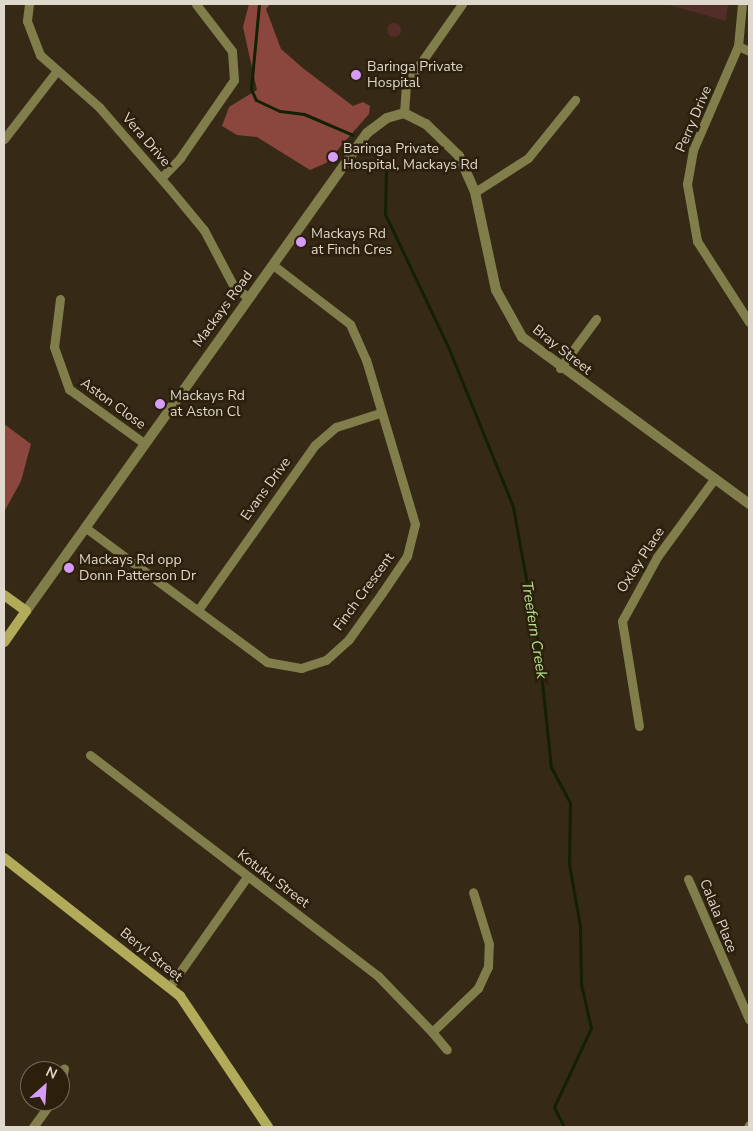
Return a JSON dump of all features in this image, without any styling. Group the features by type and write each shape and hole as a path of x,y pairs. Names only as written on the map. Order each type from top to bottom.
{"main road":[{"path":"4,595 26,611"},
{"name":"Mackays Road","path":"4,642 26,611"},
{"name":"Beryl Street","path":"5,861 170,986 198,1020 268,1127"}],"street":[{"name":"Vera Drive","path":"29,4 27,21 32,42 56,72 99,107 161,178 204,230 234,287 248,298"},
{"path":"161,178 185,152 234,80 232,51 196,4"},
{"path":"404,113 406,84 462,4"},
{"name":"Perry Drive","path":"742,4 738,46 693,150 687,184 698,241 749,321"},
{"path":"738,46 749,51"},
{"path":"4,139 56,72"},
{"path":"475,192 528,158 575,100"},
{"name":"Mackays Road","path":"26,611 144,443 367,133 387,118 404,113"},
{"name":"Bray Street","path":"404,113 426,124 459,156 475,192 496,290 522,338 560,368 749,504"},
{"name":"Finch Crescent","path":"86,528 267,662 301,668 326,660 349,639 407,556 415,524 350,324 272,265"},
{"name":"Aston Close","path":"60,299 54,347 69,389 144,443"},
{"path":"560,368 596,319"},
{"name":"Evans Drive","path":"198,610 315,445 336,427 380,413"},
{"name":"Oxley Place","path":"640,726 622,621 657,557 714,479"},
{"name":"Kotuku Street","path":"90,756 378,976 432,1032 446,1050"},
{"path":"170,986 247,877"},
{"name":"Calala Place","path":"688,879 749,1019"},
{"path":"432,1032 478,988 488,967 489,944 473,892"},
{"path":"33,1127 45,1111"}],"shaded area":[{"path":"249,4 270,4 266,9 281,49 304,69 353,106 363,102 370,106 369,114 326,163 310,170 257,137 237,135 222,126 229,107 257,90 243,27"},
{"path":"666,4 728,4 726,21"},
{"path":"394,23 399,25 401,30 399,35 394,37 389,35 387,30 389,25"},
{"path":"4,424 31,444 21,481 4,512"}],"waterway":[{"name":"Treefern Creek","path":"259,4 251,89 256,100 280,111 304,114 353,135"},
{"name":"Treefern Creek","path":"370,148 386,168 385,214 449,349 513,507 538,644 551,767 570,802 569,864 580,926 581,984 591,1028 554,1107 564,1127"}],"place":[{"name":"Baringa Private Hospital","path":"356,75"},
{"name":"Baringa Private Hospital, Mackays Rd","path":"333,157"},
{"name":"Mackays Rd at Finch Cres","path":"301,242"},
{"name":"Mackays Rd at Aston Cl","path":"160,404"},
{"name":"Mackays Rd opp Donn Patterson Dr","path":"69,568"}]}
